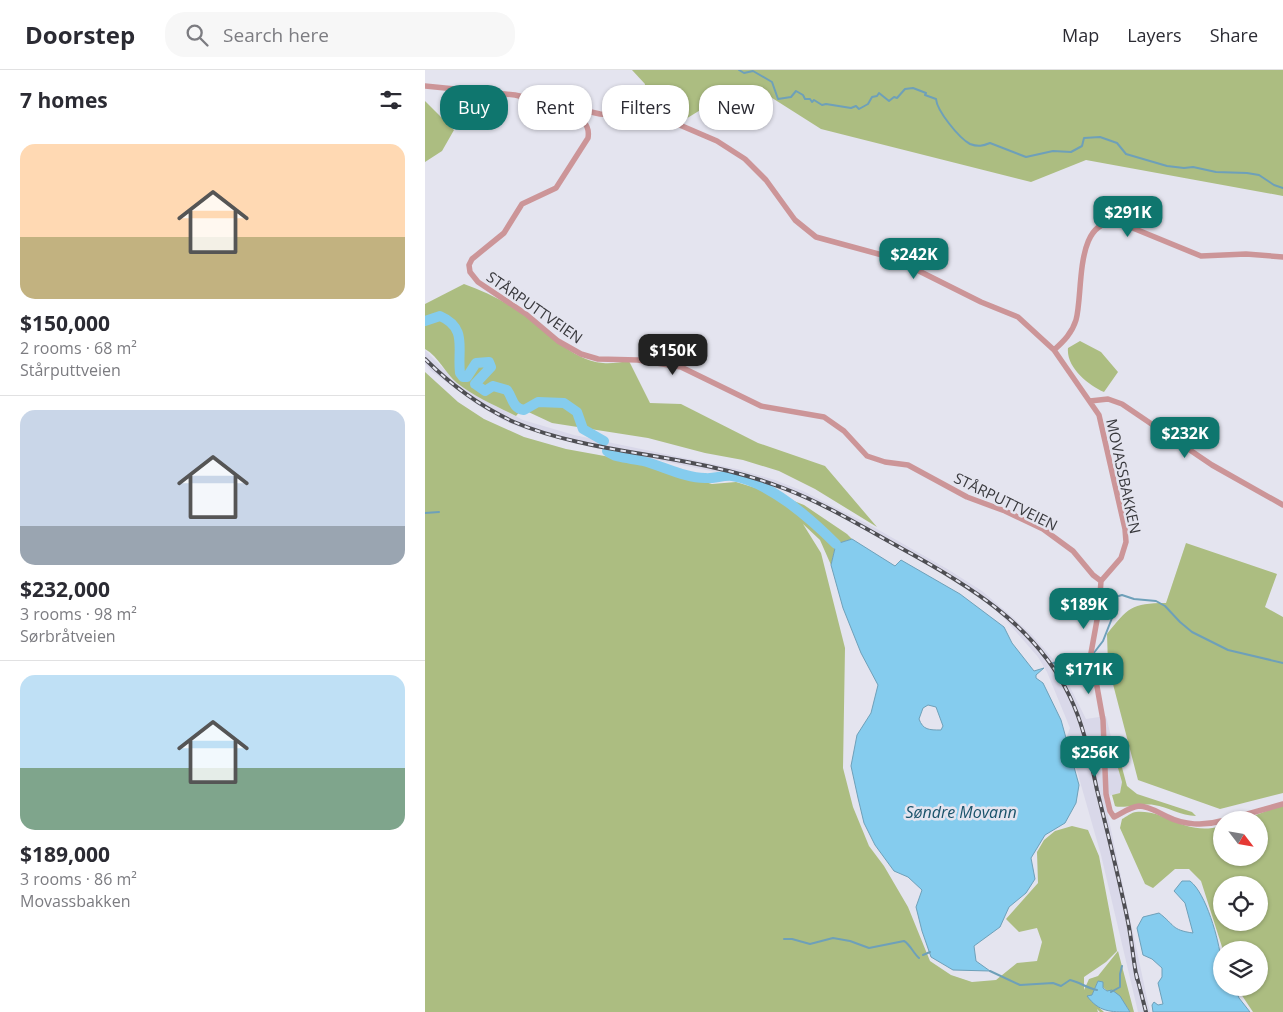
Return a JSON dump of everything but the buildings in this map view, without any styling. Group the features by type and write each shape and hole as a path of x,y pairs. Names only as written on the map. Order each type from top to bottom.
{"street":[{"name":"MOVASSBAKKEN","path":"425,86 486,90 518,96"},
{"name":"MOVASSBAKKEN","path":"592,112 608,116 667,121 711,138 734,151 752,165 795,220 817,237 893,258 981,302 1007,312 1029,326 1054,350 1099,415 1103,424 1126,542 1121,558 1101,581"},
{"name":"STÅRPUTTVEIEN","path":"589,130 588,138 556,188 522,204 505,233 472,259 469,267 470,272 478,282 526,314 558,341 589,357 603,360 638,360 681,367 761,406 799,411 828,419 844,432 867,456 885,462 909,465 967,497 1009,513 1043,529 1073,551 1093,575 1101,581"},
{"path":"1054,350 1068,336 1076,319 1086,246 1093,233 1106,224 1123,224 1201,256 1246,254 1283,258"},
{"path":"1090,402 1108,399 1122,404 1212,464 1283,505"},
{"path":"1101,581 1092,655 1103,720 1106,794 1110,810 1114,817 1140,806 1150,808 1173,820 1190,823 1213,823"},
{"path":"1258,811 1283,804"}],"shaded area":[{"path":"425,350 454,379 480,398 523,420 574,435 737,469 775,480 803,491 870,525 949,570 982,591 1032,635 1060,667 1086,719 1106,716 1122,782 1120,793 1104,797 1150,1012 1138,1012 1101,855 1067,736 1070,728 1047,672 1038,657 990,605 945,575 827,509 773,486 735,476 571,442 519,427 503,420 476,404 430,370 425,364"}],"green space":[{"path":"632,70 1283,70 1283,196 1086,160 1031,182 821,129 773,99 773,85 699,85 699,111 689,117 689,85 645,84"},
{"path":"425,101 440,116 440,130 454,130 442,151 425,162"},
{"path":"464,284 501,300 531,320 559,343 580,356 591,361 603,363 629,361 650,403 681,404 758,443 825,466 877,527 815,489 779,471 743,460 705,453 648,438 552,423 522,409 516,416 478,397 457,383 434,356 425,349 425,304"},
{"path":"1080,341 1101,352 1118,372 1104,392 1085,380 1071,362 1068,348"},
{"path":"425,372 458,402 484,419 524,437 566,449 632,461 712,484 736,482 766,491 773,496 769,491 804,505 847,534 852,539 836,544 831,565 820,540 803,524 821,553 845,648 843,768 853,807 869,846 884,866 908,907 930,961 951,975 972,982 996,980 1017,963 1037,961 1042,942 1037,928 1019,932 1006,919 1038,883 1037,852 1044,840 1055,831 1072,826 1088,830 1099,856 1117,951 1106,962 1084,977 1084,990 1089,979 1098,976 1118,951 1134,1012 1130,1012 1124,1003 1098,981 1092,995 1092,1001 1104,1012 1100,1012 1097,1009 1098,1012 425,1012"},
{"path":"1186,543 1277,574 1265,607 1283,617 1283,793 1220,809 1138,780 1108,665 1107,634 1120,618 1131,609 1145,604 1166,603"},
{"path":"1120,760 1127,786 1137,794 1192,812 1196,816 1185,815 1154,805 1115,806 1112,795 1120,793 1122,782 1116,761"},
{"path":"1283,805 1283,1012 1253,1012 1242,996 1268,996 1268,941 1220,941 1217,931 1268,931 1268,876 1213,876 1213,919 1201,881 1189,869 1175,869 1153,888 1145,884 1120,828 1122,819 1136,812 1147,812 1186,826 1213,827 1213,866 1268,866 1267,811"}],"water":[{"name":"Søndre Movann","path":"852,539 895,566 901,560 960,594 1004,627 1012,643 1034,671 1044,668 1036,675 1036,678 1043,683 1061,720 1079,785 1076,803 1065,823 1045,835 1031,858 1035,879 1026,893 1009,907 1000,927 974,946 976,961 990,971 953,970 931,957 916,907 922,890 908,877 894,871 875,845 864,823 851,766 857,735 871,713 878,685 861,653 843,608 831,565 836,544","holes":["928,705 936,707 943,726 941,730 927,729 919,719 923,708"]},
{"path":"1182,881 1190,881 1196,887 1211,918 1213,931 1215,931 1218,941 1213,941 1213,996 1238,996 1250,1012 1153,1012 1152,1005 1154,1002 1158,1005 1163,1004 1158,983 1162,977 1162,968 1152,959 1143,955 1137,928 1143,917 1159,913 1177,929 1193,933 1185,903 1174,891"},
{"path":"1098,981 1103,982 1103,988 1107,991 1112,990 1120,996 1130,1012 1106,1010 1091,1001 1087,996 1092,995"}],"waterway":[{"path":"739,70 744,73 753,71 772,82 778,99 791,97 796,91 803,95 805,99 810,99 812,102 814,100 822,105 851,108 856,106 859,109 868,104 872,97 877,96 879,93 889,101 894,97 897,98 905,89 913,88 936,99 940,110 949,124 965,141 976,146 990,143 1026,157 1053,151 1071,152 1082,146 1084,138 1100,137 1117,143 1126,154 1167,166 1193,167 1216,172 1259,175 1274,185 1283,188"},
{"path":"425,321 440,316 449,321 458,333 460,373 463,377 467,377 476,363 489,362 491,367 475,384 485,391 493,386"},
{"path":"493,386 507,390 515,405 524,410 538,402 564,403 577,412 583,429 604,441"},
{"path":"607,451 615,456 643,461 690,476 708,478 732,476 746,479 788,502 836,544"},
{"path":"425,513 439,512"},
{"path":"1093,654 1103,641 1114,613 1106,603 1112,598 1122,595 1134,599 1156,601 1165,606 1192,632 1228,650 1283,663"},
{"path":"1053,663 1077,663 1090,658"},
{"path":"784,939 792,939 810,944 833,938 850,941 869,948 904,941 919,958"},
{"path":"923,955 930,952"},
{"path":"1111,992 1120,987 1122,966"},
{"path":"990,971 1020,985 1053,983 1061,986 1070,980 1097,990"}],"railway":[{"path":"425,359 445,378 478,402 514,422 535,430 577,442 699,464 735,473 798,494 856,523 949,575 1018,626 1055,670 1079,718 1121,889 1137,979"},
{"path":"1136,973 1146,1012"}]}
